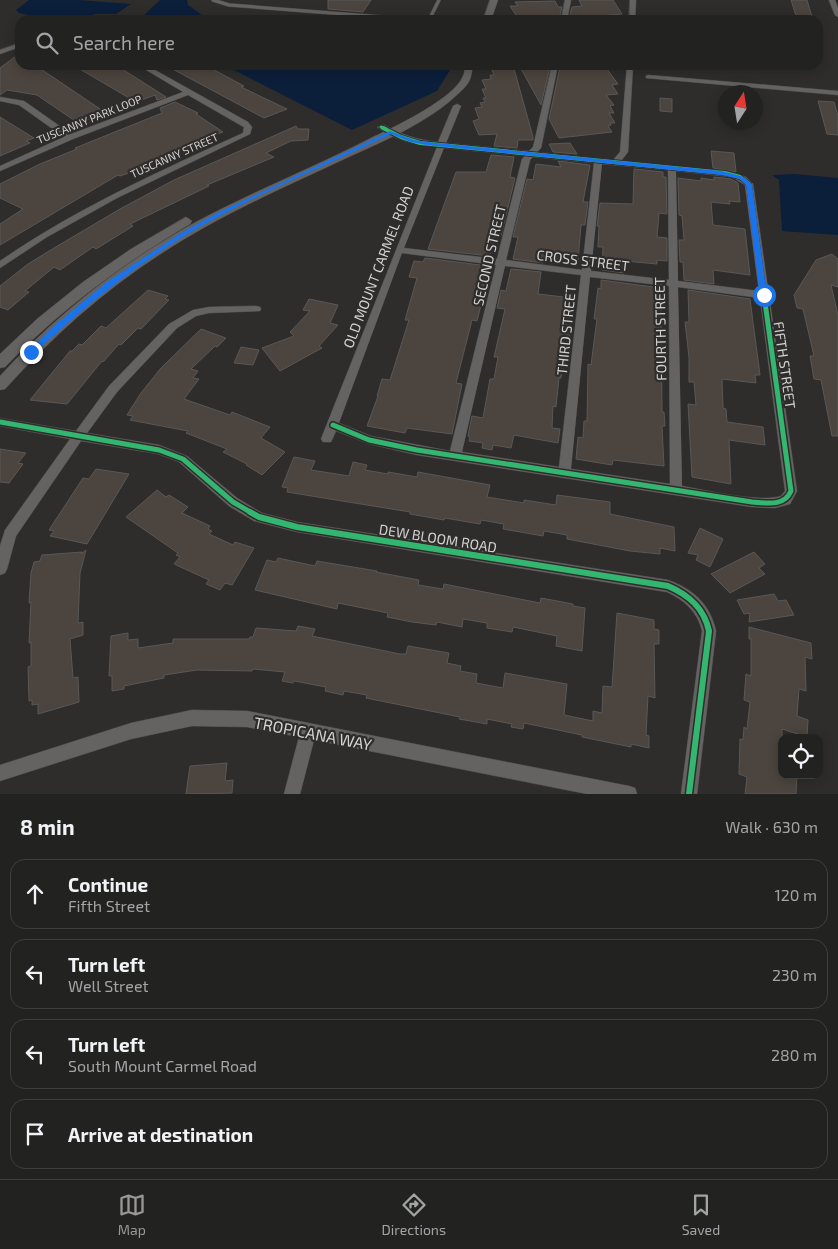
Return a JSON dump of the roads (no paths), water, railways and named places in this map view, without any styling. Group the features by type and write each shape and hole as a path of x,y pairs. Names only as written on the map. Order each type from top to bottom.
{"street":[{"path":"489,15 494,0"},
{"path":"565,15 568,0"},
{"path":"632,15 634,0"},
{"path":"832,0 838,15"},
{"path":"0,52 15,46"},
{"name":"TUSCANNY STREET","path":"0,264 44,235 114,196 246,134 248,127 246,124 150,70"},
{"path":"0,385 31,352 84,305 160,249 222,213 445,100 468,76 468,70"},
{"name":"SECOND STREET","path":"455,456 526,159 537,148 554,70"},
{"path":"616,162 624,152 630,70"},
{"path":"648,77 838,93"},
{"name":"TUSCANNY PARK LOOP","path":"0,169 70,137 188,92"},
{"path":"0,99 21,103 70,137"},
{"name":"OLD MOUNT CARMEL ROAD","path":"327,440 399,250 457,106"},
{"path":"0,363 60,307 95,279 160,236 225,201 386,130 413,141 441,145 672,168"},
{"name":"THIRD STREET","path":"564,472 598,160"},
{"name":"FIFTH STREET","path":"672,168 729,174 742,178 749,184 791,486 788,499 784,502 768,504 676,490"},
{"name":"FOURTH STREET","path":"672,168 676,490"},
{"name":"CROSS STREET","path":"399,250 764,295"},
{"path":"0,569 10,534 79,436 113,389 173,326 193,313 209,310 256,309"},
{"name":"DEW BLOOM ROAD","path":"0,422 159,450 183,459 233,502 259,517 297,527 668,586 682,592 702,611 708,621 709,630 689,794"},
{"path":"333,425 355,435 387,444 676,490"},
{"name":"TROPICANA WAY","path":"0,773 130,731 192,718 247,719 308,733 629,794"},
{"path":"292,794 308,733"}],"lane":[{"path":"213,0 229,5 357,15"},
{"path":"432,15 439,0"}],"water":[{"path":"29,0 78,0 131,4 116,14 29,15 19,13 16,10"},
{"path":"160,0 187,0 188,5 202,15 144,15"},
{"path":"234,70 450,70 437,91 352,130"},
{"path":"795,174 838,178 838,235 782,231 779,180 772,175"}]}
